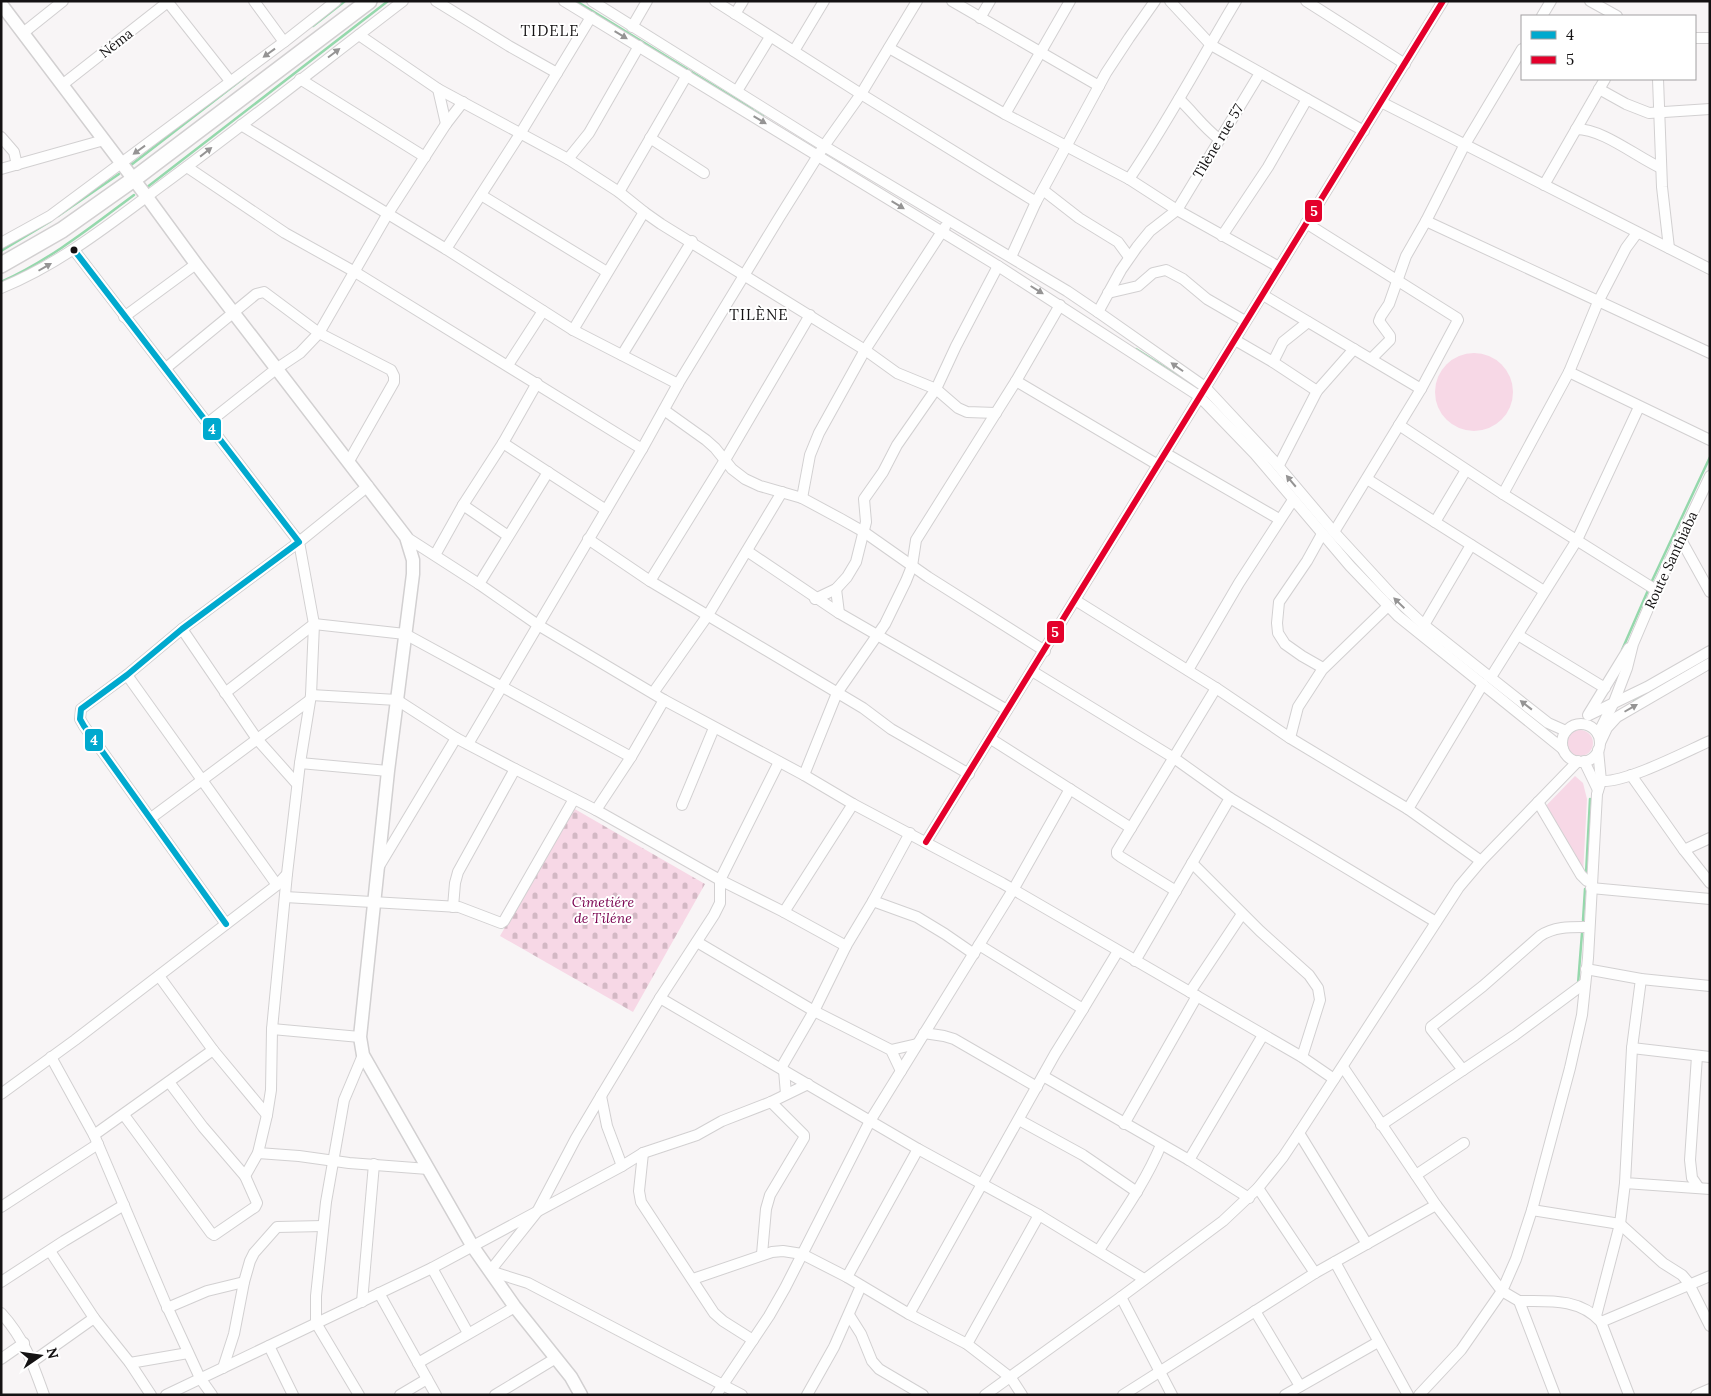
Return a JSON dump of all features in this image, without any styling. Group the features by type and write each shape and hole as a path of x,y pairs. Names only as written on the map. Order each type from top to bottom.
{"highway":[{"path":"1,265 62,230 134,180 369,1"}],"main road":[{"path":"1,4 196,264 406,537 413,560 413,574 388,771 360,1037 363,1055 473,1247 515,1307 571,1377 581,1395"}],"street":[{"path":"23,33 63,1"},
{"path":"254,1 284,42"},
{"path":"2,240 50,216 284,42 336,1"},
{"path":"1,288 44,268 74,250 187,167 403,1"},
{"path":"436,1 556,73"},
{"path":"564,1 1202,392 1350,566 1409,626 1548,723 1566,731"},
{"path":"592,1 824,146 1011,257 1098,312 1202,392 1279,465 1334,532 1390,594 1565,752 1581,761 1600,786"},
{"path":"632,27 647,1"},
{"path":"715,1 1036,202"},
{"path":"734,14 743,1"},
{"path":"794,51 824,1"},
{"path":"468,744 642,449 678,384 824,146 861,94 917,1"},
{"path":"952,1 1099,86"},
{"path":"980,18 990,1"},
{"path":"1005,114 1070,1"},
{"path":"1011,257 1036,202 1113,61 1155,1"},
{"path":"1170,1 1211,45 1364,131"},
{"path":"1129,179 1152,145 1236,1"},
{"path":"1306,1 1405,64"},
{"path":"926,842 1443,1"},
{"path":"1543,15 1551,1"},
{"path":"1590,1 1616,15"},
{"path":"168,2 230,81"},
{"name":"Néma","path":"62,85 168,2"},
{"path":"446,249 520,134 591,17"},
{"path":"359,35 438,89 568,159 619,192 662,224 865,350 897,374 936,389 958,408 967,412 996,413"},
{"path":"737,91 770,37"},
{"path":"1696,38 1710,38"},
{"path":"568,159 589,133 638,46"},
{"path":"889,48 1065,147 1129,179 1177,210 1279,268"},
{"path":"1371,359 1390,340 1390,336 1379,321 1389,304 1406,256 1464,146 1521,51"},
{"name":"Tilène rue 57","path":"1177,210 1260,73"},
{"path":"619,192 687,76"},
{"path":"300,79 425,157"},
{"path":"1544,185 1604,80"},
{"path":"1658,80 1661,168 1669,248"},
{"path":"438,89 446,124"},
{"path":"1599,89 1626,104 1650,113 1710,109"},
{"path":"1222,236 1268,167 1307,99"},
{"path":"1179,100 1192,112 1206,130 1219,138"},
{"path":"208,423 276,369 300,353 319,333 387,215 446,124 463,102"},
{"path":"1381,102 1464,146 1710,269"},
{"path":"241,125 446,249 573,330 678,384"},
{"path":"1576,129 1596,132 1661,168"},
{"path":"1,136 14,152 17,164"},
{"path":"650,138 704,173"},
{"path":"1,169 104,140"},
{"path":"187,167 285,233 355,272 642,449"},
{"path":"1043,190 1079,218 1118,242 1129,257"},
{"path":"481,194 607,272"},
{"path":"1098,312 1129,257 1150,231 1177,210"},
{"path":"573,330 644,212"},
{"path":"802,498 810,456 819,432 865,350 948,220"},
{"path":"1426,221 1710,354"},
{"path":"1306,223 1458,319 1421,389 1334,532"},
{"path":"1503,494 1569,372 1598,302 1626,248 1637,233"},
{"path":"622,355 692,241"},
{"path":"74,250 299,542 314,624 310,698 297,784 287,874 272,1029 271,1090 258,1153 245,1176"},
{"path":"124,317 196,264"},
{"path":"815,599 836,590 856,562 866,522 864,499 883,472 896,446 936,389 998,266"},
{"path":"1108,293 1138,286 1153,273 1166,270 1184,279 1207,300 1245,321"},
{"path":"166,368 256,294 264,292 319,333 391,370 394,382 349,461"},
{"path":"1263,294 1421,389"},
{"path":"804,775 837,693 885,624 912,566 916,540 1016,381 1060,305"},
{"path":"508,365 543,311"},
{"path":"650,581 725,460 810,315"},
{"path":"1273,362 1283,342 1308,322"},
{"path":"1235,340 1317,391"},
{"path":"1279,465 1317,391 1354,349"},
{"path":"1569,372 1710,440"},
{"path":"1016,381 1158,465"},
{"path":"435,556 537,383"},
{"path":"1408,810 1577,540 1639,407"},
{"path":"664,410 706,440 745,479 802,498 864,532 912,566 1044,651"},
{"path":"1399,425 1503,494 1656,590"},
{"path":"503,443 606,510"},
{"path":"1165,453 1279,519"},
{"path":"1435,522 1466,470"},
{"path":"479,584 548,472"},
{"path":"1367,479 1544,590"},
{"name":"Route Santhiaba","path":"1598,743 1627,668 1633,644 1680,538 1708,484"},
{"path":"226,924 84,726 80,719 81,709 127,675 182,629 299,542 368,486"},
{"path":"653,693 708,615 782,492"},
{"path":"1188,670 1238,582 1279,519 1294,500"},
{"path":"463,506 508,536"},
{"path":"1322,534 1307,562 1279,602 1276,623 1278,633 1285,644 1323,668"},
{"path":"406,537 538,625 664,700 1013,890 1302,1057 1334,1079"},
{"path":"1680,538 1710,592"},
{"path":"588,539 650,581 863,708 891,729 969,774"},
{"path":"1424,625 1471,545"},
{"path":"747,551 839,614 1007,710"},
{"path":"836,590 839,614"},
{"path":"1075,600 1188,670 1290,738 1408,810 1481,860"},
{"path":"1290,738 1298,707 1323,668 1388,606"},
{"path":"225,693 314,624 405,634 631,757"},
{"path":"182,629 257,738 297,784"},
{"path":"1518,635 1605,688"},
{"name":"Route Santhiaba","path":"1579,724 1589,715 1628,649 1633,644"},
{"path":"1589,715 1648,687 1710,651"},
{"path":"985,1395 1121,1298 1223,1221 1249,1198 1283,1158 1459,887 1481,860 1561,777 1581,761 1592,758 1606,728 1617,717 1710,663"},
{"path":"1032,671 1174,758 1230,798 1436,922"},
{"path":"127,675 277,885"},
{"path":"1176,891 1117,854 1117,851 1216,688"},
{"path":"151,818 310,698 397,700 456,738 514,770 596,810 720,880 846,946"},
{"path":"596,810 631,757 664,700"},
{"path":"1419,1395 1461,1350 1502,1291 1516,1259 1532,1210 1576,1045 1585,983 1600,786 1598,743 1592,727 1579,724 1566,731 1562,740 1565,752 1561,777"},
{"path":"682,805 714,728"},
{"path":"378,868 456,738"},
{"path":"991,739 1131,828"},
{"path":"1600,786 1631,776 1710,741"},
{"path":"742,1395 528,1283 490,1271 538,1212 576,1138 660,998 720,903 720,880 780,762"},
{"path":"300,763 388,771"},
{"path":"453,907 458,872 514,770"},
{"path":"1631,776 1710,883"},
{"path":"716,1395 785,1288 870,1121 1013,890 1070,788"},
{"path":"1135,961 1230,798"},
{"path":"285,897 374,904 453,907 467,910 501,923 504,921 574,799"},
{"path":"1538,802 1581,875 1591,885 1710,899"},
{"path":"784,912 853,804"},
{"path":"786,1094 783,1069 846,946 874,901 910,833"},
{"path":"1684,850 1710,838"},
{"path":"1192,863 1318,988 1320,1000 1302,1057"},
{"path":"1,1094 159,976 277,885 287,874"},
{"path":"874,901 918,917 945,934 976,949 1083,1010"},
{"path":"1124,1124 1193,994 1242,914"},
{"path":"1463,1070 1431,1027 1549,930 1589,927"},
{"path":"696,942 814,1010 890,1050 901,1071"},
{"path":"909,1314 1043,1076 1118,951"},
{"path":"1586,969 1641,979 1710,986"},
{"path":"159,976 213,1050 267,1116"},
{"path":"1599,1319 1620,1224 1625,1183 1632,1048 1641,979"},
{"path":"1381,1125 1515,1035 1585,983"},
{"path":"660,998 918,1149 1040,1215 1144,1279"},
{"path":"272,1029 360,1037"},
{"path":"924,1033 954,1039 1037,1087"},
{"path":"1189,1160 1263,1035"},
{"path":"890,1050 917,1044"},
{"path":"1632,1048 1710,1057"},
{"path":"1,1207 96,1139 124,1115 213,1050"},
{"path":"359,1395 316,1323 317,1278 333,1160 344,1100 363,1055"},
{"path":"1697,1056 1690,1160 1692,1178 1705,1188"},
{"path":"51,1057 96,1139 167,1308 200,1378 212,1395"},
{"path":"1343,1067 1436,1205 1502,1291 1519,1301 1551,1300 1564,1302 1586,1309 1599,1319 1628,1395"},
{"path":"1043,1076 1189,1160 1249,1198"},
{"path":"124,1115 211,1233 214,1235 256,1207 257,1203 245,1176 203,1127 169,1082"},
{"path":"166,1395 432,1268 538,1212 643,1153 684,1140 722,1121 771,1102 808,1084"},
{"path":"250,1096 271,1090"},
{"path":"601,1096 607,1126 622,1166"},
{"path":"762,1254 766,1209 770,1195 804,1138 804,1135 771,1102"},
{"path":"1019,1120 1083,1155 1137,1192"},
{"path":"1299,1133 1367,1244"},
{"path":"1416,1175 1464,1143"},
{"path":"1099,1250 1153,1165 1161,1145"},
{"path":"847,1277 918,1149"},
{"path":"258,1153 428,1169"},
{"path":"643,1153 639,1191 641,1202 693,1279 714,1314 753,1340"},
{"path":"362,1302 374,1164"},
{"path":"1625,1183 1705,1188"},
{"path":"1258,1188 1315,1273"},
{"path":"1,1282 124,1205"},
{"path":"1123,1395 1315,1273 1436,1205"},
{"path":"1532,1210 1620,1224 1663,1264 1682,1275 1690,1285 1710,1326"},
{"path":"967,1344 1040,1215"},
{"path":"223,1368 234,1334 244,1282 254,1253 277,1227 323,1226"},
{"path":"50,1251 94,1318 130,1363 151,1395"},
{"path":"693,1279 762,1254 783,1251 802,1254 967,1344 1011,1378 1022,1395"},
{"path":"1335,1262 1408,1395"},
{"path":"432,1268 468,1333"},
{"path":"1599,1319 1710,1276"},
{"path":"167,1308 206,1292 244,1282"},
{"path":"807,1395 834,1347 862,1286"},
{"path":"379,1293 436,1395"},
{"path":"1121,1298 1158,1372 1172,1395"},
{"path":"1519,1301 1555,1395"},
{"path":"418,1363 515,1307"},
{"path":"1255,1311 1300,1386"},
{"path":"1,1313 18,1332 24,1343 44,1395"},
{"path":"849,1315 861,1334 875,1365 923,1395"},
{"path":"32,1362 94,1318"},
{"path":"1285,1395 1378,1342"},
{"path":"1,1359 24,1343"},
{"path":"269,1346 293,1395"},
{"path":"130,1363 188,1353"},
{"path":"495,1395 556,1358"},
{"path":"400,1395 427,1379"}],"green space":[{"path":"1474,353 1489,356 1502,364 1510,377 1513,392 1510,407 1502,420 1489,428 1474,431 1459,428 1446,420 1438,407 1435,392 1438,377 1446,364 1459,356"},
{"path":"1580,730 1589,734 1593,743 1589,752 1580,756 1571,752 1567,743 1571,734"},
{"path":"1575,776 1583,783 1587,799 1583,874 1538,814"},
{"name":"Cimetiére de Tiléne","path":"573,808 705,884 633,1012 500,936"}],"waterway":[{"path":"313,26 345,1"},
{"path":"146,188 388,1"},
{"path":"576,1 752,109"},
{"path":"131,165 245,77"},
{"path":"751,109 763,116"},
{"path":"58,216 119,174"},
{"path":"1,282 53,253 134,195"},
{"path":"1,251 51,221"},
{"path":"1136,349 1194,386"},
{"path":"1651,583 1710,457"},
{"path":"1622,650 1649,588"},
{"path":"1634,701 1688,670"},
{"path":"1490,683 1514,703"},
{"path":"1586,874 1590,799"},
{"path":"1583,920 1585,889"},
{"path":"1578,984 1582,933"}],"transit line":[{"name":"5","path":"926,842 1443,1"},
{"name":"4","path":"74,250 299,542 182,629 127,675 81,709 80,719 84,726 226,924"}],"district":[{"name":"TIDELE","path":"550,30"},
{"name":"TILÈNE","path":"759,314"}]}
